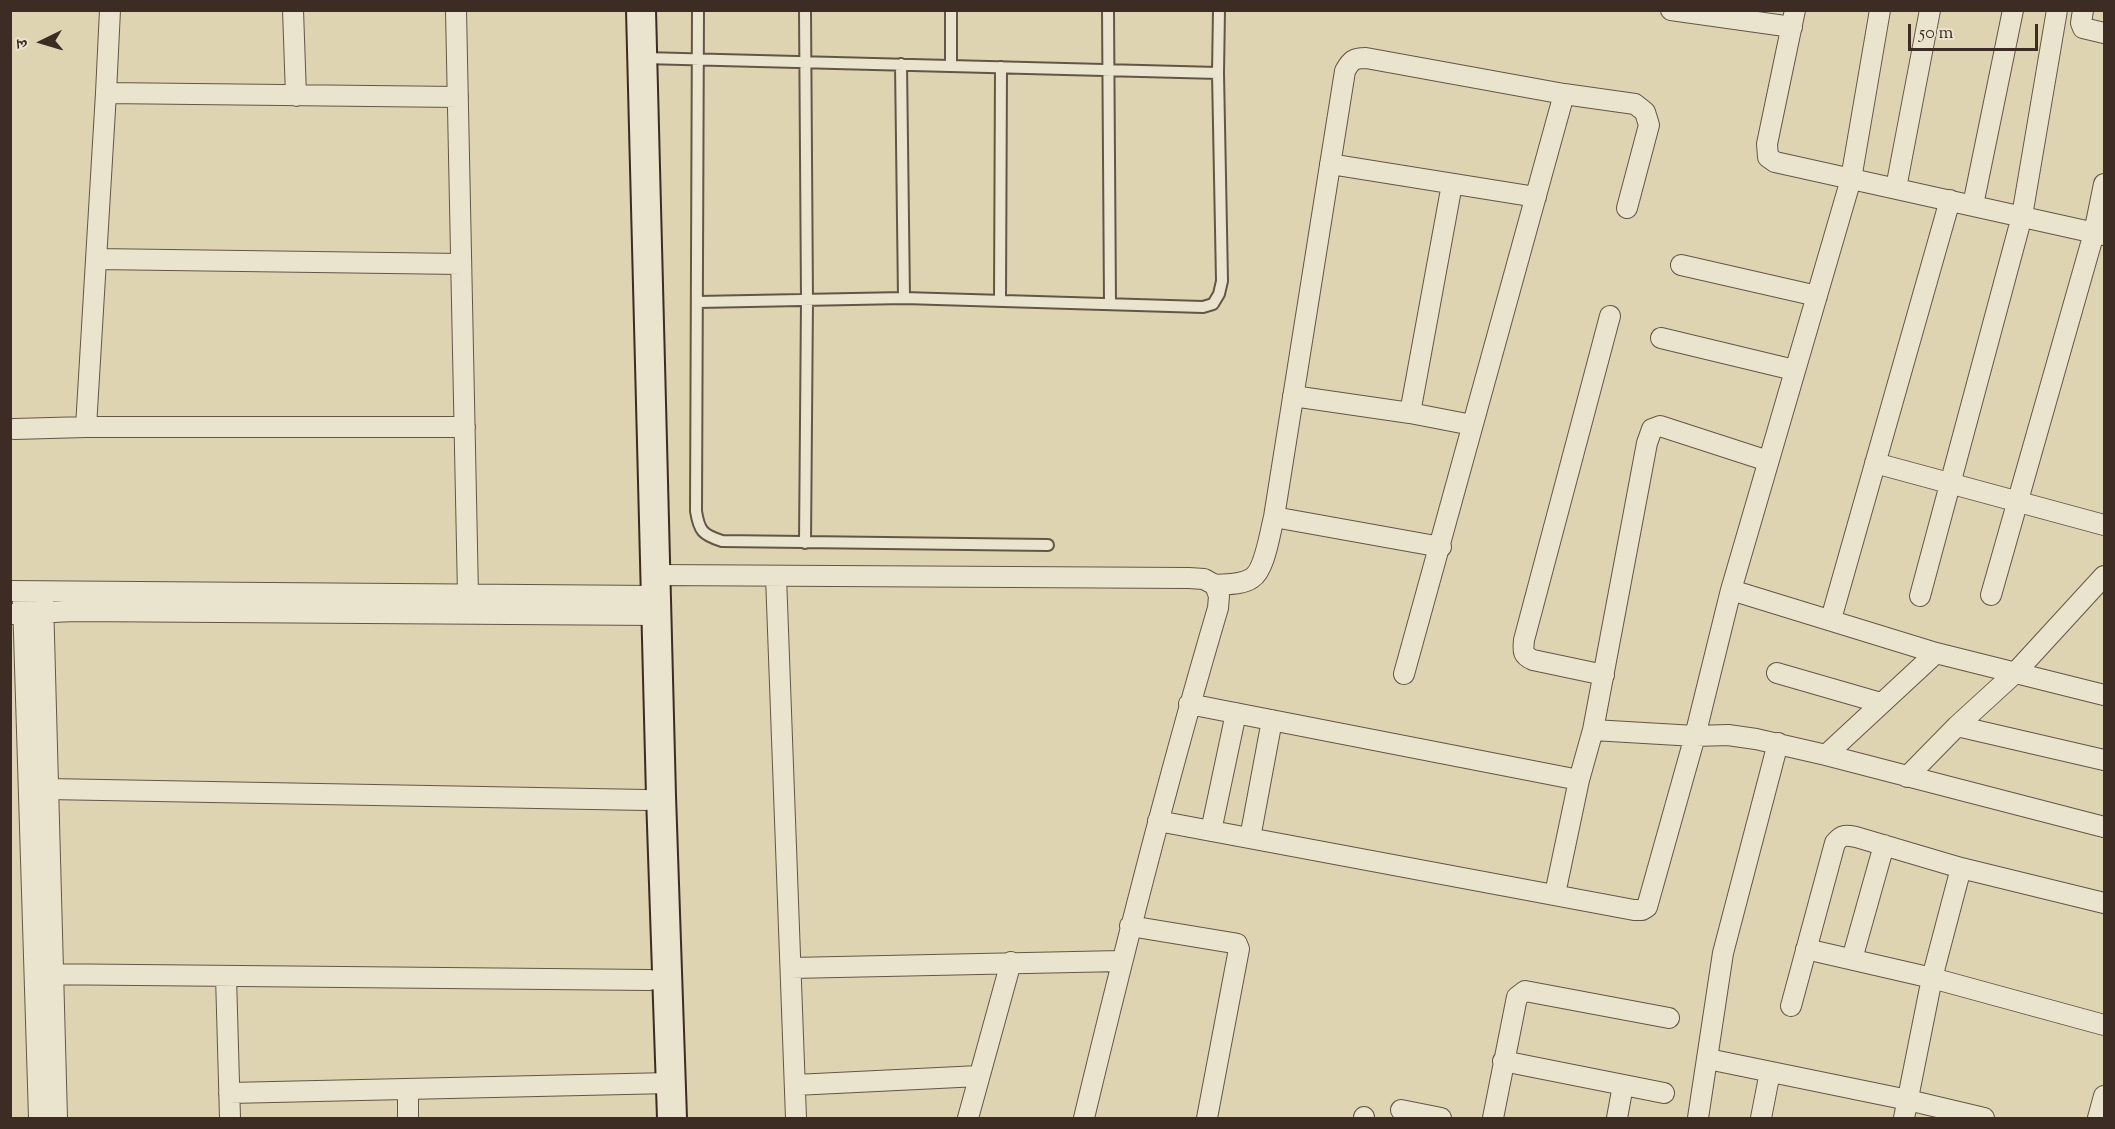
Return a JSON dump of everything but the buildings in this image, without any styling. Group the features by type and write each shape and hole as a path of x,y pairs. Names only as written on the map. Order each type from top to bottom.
{"street":[{"path":"86,427 110,10"},
{"path":"293,10 296,96"},
{"path":"456,10 468,595"},
{"path":"625,10 650,599 646,800 650,980 661,1084 672,1119"},
{"path":"641,10 650,599 661,1084 653,1119"},
{"path":"1671,10 1793,19 1767,144 1768,157 1775,162 2099,234"},
{"path":"1158,821 1634,910 1647,907 1695,736 1731,590 1851,179 1880,10"},
{"path":"1896,188 1930,10"},
{"path":"1973,205 2013,10"},
{"path":"1920,596 2022,216 2057,10"},
{"path":"2083,10 2081,23 2083,28 2104,33"},
{"path":"26,614 650,599 776,576 1189,578 1204,579 1215,585 1245,582 1253,578 1262,562 1274,517 1345,71 1350,62 1357,58 1366,58 1564,94 1635,104 1645,112 1649,125 1627,208"},
{"path":"106,93 458,98"},
{"path":"1404,674 1441,547 1472,425 1564,94"},
{"path":"1330,164 1536,197"},
{"path":"1410,413 1452,184"},
{"path":"1991,595 2017,501 2099,234 2104,184"},
{"path":"1831,619 1950,200"},
{"path":"96,259 461,264"},
{"path":"1681,266 1817,296"},
{"path":"1604,675 1533,660 1526,657 1522,651 1610,316"},
{"path":"1661,338 1794,370"},
{"path":"1293,396 1410,413 1472,425"},
{"path":"1555,894 1579,780 1593,730 1647,443 1652,429 1660,426 1768,460"},
{"path":"14,429 465,427"},
{"path":"1875,463 2104,525"},
{"path":"1274,517 1441,547"},
{"path":"776,576 796,1119"},
{"path":"1907,777 1957,726 2015,673 2104,576"},
{"path":"1084,1119 1130,926 1189,704 1218,608 1219,596 1215,585"},
{"path":"1731,590 1936,653 2104,695"},
{"path":"29,791 26,614 17,591 650,599"},
{"path":"43,591 26,614 18,636 57,1119"},
{"path":"1826,755 1936,653"},
{"path":"1777,673 1881,704"},
{"path":"1189,704 1579,780"},
{"path":"1211,831 1236,713"},
{"path":"1250,838 1272,720"},
{"path":"1957,726 2104,760"},
{"path":"1593,730 1695,736 1728,735 1778,743 2104,827"},
{"path":"1698,1119 1723,953 1778,743"},
{"path":"29,791 646,800"},
{"path":"1791,1006 1835,843 1840,836 1846,835 1960,868 2104,903"},
{"path":"1852,959 1884,845"},
{"path":"1906,1109 1932,978 1960,868"},
{"path":"1130,926 1233,943 1239,949 1207,1119"},
{"path":"1806,949 1932,978 2104,1025"},
{"path":"791,968 1121,961"},
{"path":"968,1119 1011,962"},
{"path":"44,974 650,980"},
{"path":"39,1119 44,974"},
{"path":"226,976 230,1119"},
{"path":"1492,1119 1517,997 1525,991 1669,1018"},
{"path":"1708,1059 1770,1072 1906,1109 1983,1119"},
{"path":"1503,1061 1664,1093"},
{"path":"1761,1119 1770,1072"},
{"path":"795,1085 980,1076"},
{"path":"229,1094 661,1084"},
{"path":"1617,1119 1623,1085"},
{"path":"408,1089 408,1119"},
{"path":"2098,1119 2104,1096"},
{"path":"1401,1110 1441,1119"}],"lane":[{"path":"698,10 696,511 698,526 707,536 722,541 1048,544"},
{"path":"805,10 807,300 805,543"},
{"path":"951,10 951,65"},
{"path":"1108,10 1110,304"},
{"path":"698,303 904,298 1203,307 1213,304 1219,294 1222,281 1219,10"},
{"path":"641,58 1218,73"},
{"path":"901,64 904,298"},
{"path":"1000,300 1001,67"}]}
